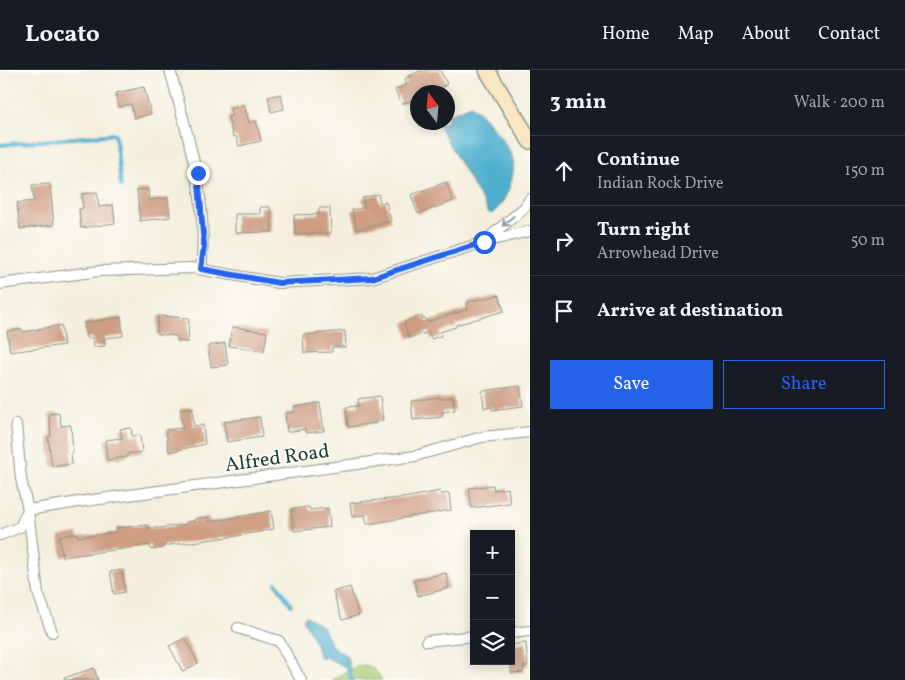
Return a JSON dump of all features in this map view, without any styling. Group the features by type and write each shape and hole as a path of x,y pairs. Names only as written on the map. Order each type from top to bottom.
{"main road":[{"path":"487,70 530,141"}],"street":[{"path":"170,70 198,173 204,246 201,269"},
{"path":"484,242 525,207 530,199"},
{"path":"0,284 100,271 201,269 279,283 372,278 484,242 530,231"},
{"path":"16,424 21,479 28,510 38,593 52,632"},
{"name":"Alfred Road","path":"28,510 94,499 415,456 482,437 530,432"},
{"path":"0,535 20,528 28,510"},
{"path":"238,628 279,640 301,680"},
{"path":"515,632 530,631"},
{"path":"427,641 470,636"}],"green space":[{"path":"365,665 374,669 382,680 331,680 350,669"}],"water":[{"path":"471,105 482,115 511,154 513,174 509,189 502,203 493,213 489,213 441,130 455,130 455,112"},
{"path":"306,616 322,626 332,646 347,656 350,669 327,658 319,657 316,644 303,619"}],"building":[{"path":"421,70 440,70 447,84 410,85 410,101 402,104 395,90 407,84 405,79"},
{"path":"144,87 151,114 134,118 131,104 119,107 116,93"},
{"path":"281,94 284,109 271,112 268,97"},
{"path":"244,105 249,123 256,121 261,141 239,146 236,136 233,137 228,117 232,116 230,109"},
{"path":"446,182 453,201 418,214 411,195"},
{"path":"50,184 54,225 20,229 17,203 34,201 32,185"},
{"path":"148,189 149,200 168,198 170,217 140,221 137,190"},
{"path":"97,192 99,207 113,205 115,223 81,228 79,209 83,208 82,194"},
{"path":"378,194 380,203 386,202 391,221 357,230 352,210 365,207 362,198"},
{"path":"260,207 270,207 272,232 235,233 235,214 260,214"},
{"path":"319,208 330,208 331,233 295,234 294,215 319,214"},
{"path":"499,295 504,311 456,325 456,327 440,332 441,336 431,339 429,332 409,338 404,323 407,321 422,316 422,319 425,318 427,322 468,309 467,303 472,301"},
{"path":"158,316 189,318 188,342 177,341 177,336 157,334"},
{"path":"121,317 123,336 104,338 105,346 94,347 93,338 86,338 84,323"},
{"path":"61,325 64,345 10,352 7,331 22,329 23,332"},
{"path":"232,327 267,332 264,351 229,346"},
{"path":"345,331 346,347 332,347 332,352 304,353 303,335"},
{"path":"225,343 228,365 211,367 208,346"},
{"path":"520,386 523,406 492,410 492,407 484,408 482,391"},
{"path":"380,396 383,420 376,421 376,423 348,427 346,407 359,406 358,399"},
{"path":"440,397 440,399 453,397 455,410 442,412 442,417 413,420 411,401"},
{"path":"320,403 324,431 306,433 305,429 287,432 285,413 295,412 294,407"},
{"path":"192,407 194,426 203,425 205,444 169,452 166,430 183,428 180,409"},
{"path":"59,413 61,426 71,425 72,464 52,467 48,437 51,436 49,414"},
{"path":"260,417 262,437 227,442 224,422"},
{"path":"131,428 132,436 140,435 142,452 127,454 127,457 107,460 105,440 122,438 120,429"},
{"path":"493,485 494,490 508,488 510,503 472,508 469,488"},
{"path":"440,491 441,494 449,493 451,510 367,524 365,515 352,517 350,503 409,497"},
{"path":"309,507 310,510 328,508 330,527 294,531 291,509"},
{"path":"271,511 274,529 163,546 163,548 151,550 150,545 62,557 59,536 77,533 78,537 117,532 116,528 148,525 148,528 161,528 187,524 186,522 195,521 194,519 209,517 209,521 215,521"},
{"path":"122,570 125,592 114,594 110,572"},
{"path":"446,573 449,588 418,596 414,580"},
{"path":"350,587 359,615 342,620 333,592"},
{"path":"185,638 198,663 183,672 169,646"},
{"path":"526,643 528,666 523,666 524,672 511,673 511,665 515,665 515,644"},
{"path":"94,668 98,680 64,680 64,678"}],"waterway":[{"path":"0,145 115,134 121,186"},
{"path":"276,583 291,605"},
{"path":"347,666 352,680"}],"route":[{"path":"198,173 204,246 201,269 279,283 372,278 484,242"}]}
